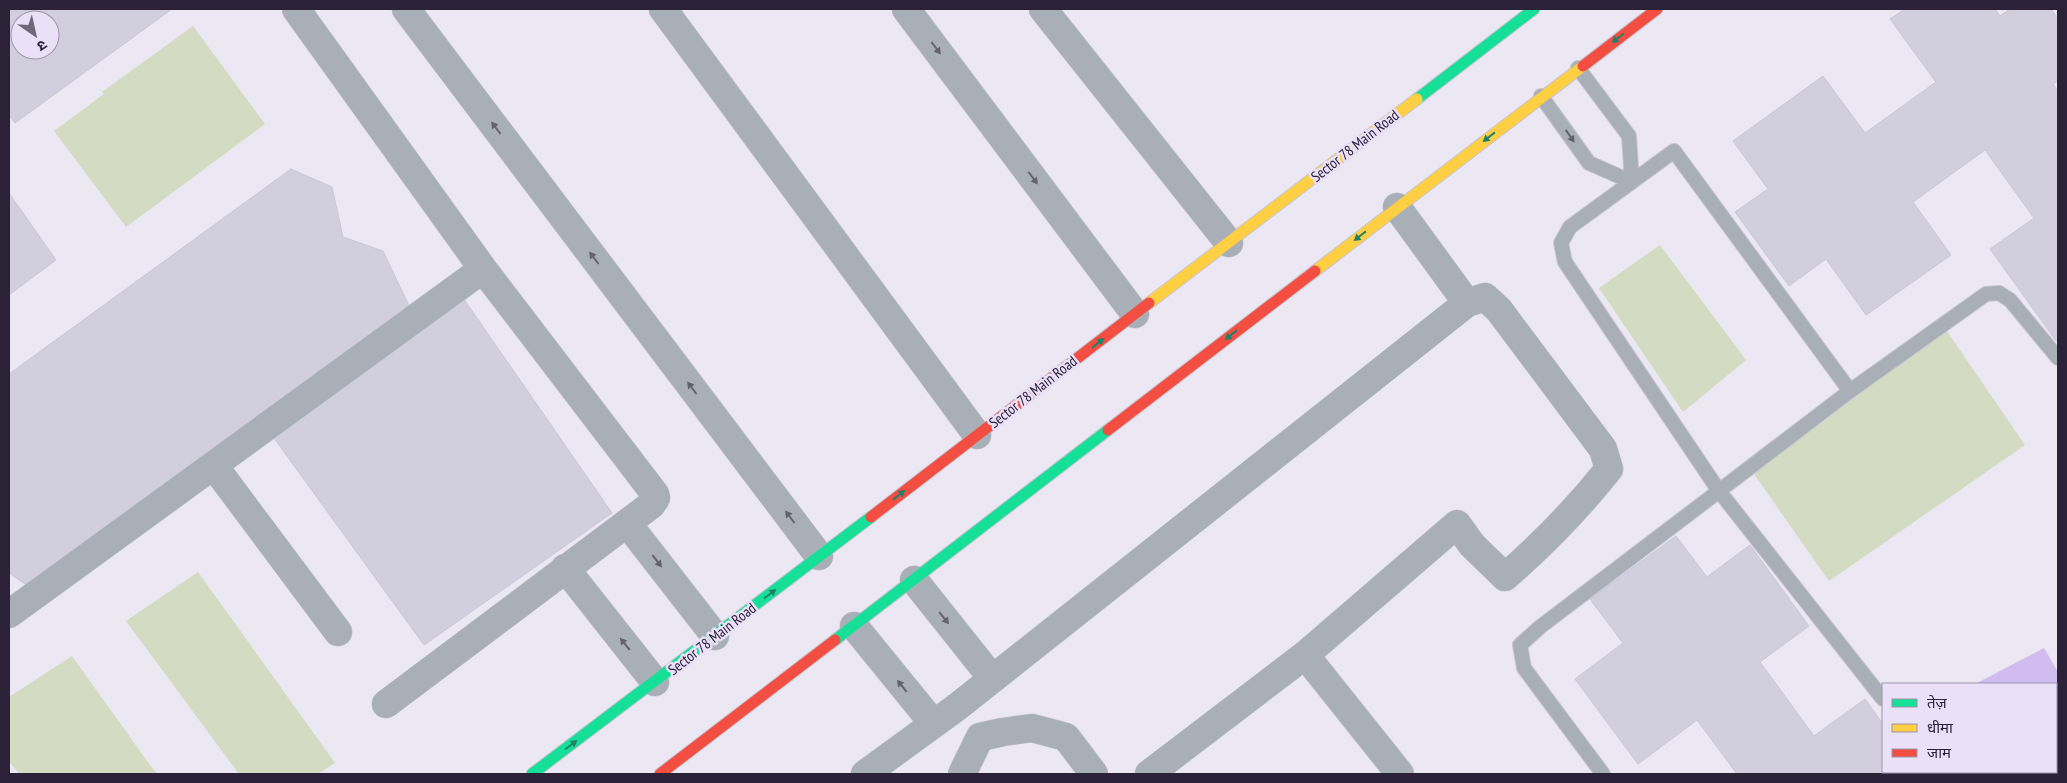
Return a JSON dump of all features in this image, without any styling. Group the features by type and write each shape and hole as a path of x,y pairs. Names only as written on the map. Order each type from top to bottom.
{"main road":[{"name":"Sector 78 Main Road","path":"532,774 656,682 1534,9"},
{"path":"660,774 1541,96 1657,9"}],"street":[{"path":"296,9 483,269 655,494 655,502 386,704"},
{"path":"406,9 820,556"},
{"path":"663,9 977,435"},
{"path":"906,9 1135,314"},
{"path":"1043,9 1229,243"},
{"path":"1397,207 1467,303"},
{"path":"9,614 483,269"},
{"path":"865,774 957,707 1467,303 1485,297 1499,310 1603,449 1609,470 1580,506 1535,551 1505,577 1472,545 1456,524 1305,655 1149,774"},
{"path":"214,466 338,632"},
{"path":"627,523 715,636"},
{"path":"565,568 656,682"},
{"path":"914,580 992,678"},
{"path":"854,626 933,723"},
{"path":"1305,655 1400,774"},
{"path":"957,707 980,737"},
{"path":"980,737 1032,728 1066,738 1094,774"},
{"path":"962,774 980,737"}],"lane":[{"path":"1578,68 1629,136 1632,182"},
{"path":"1541,96 1589,163 1632,182"},
{"path":"1850,391 1674,151 1570,228 1561,243 1564,262 1719,491 1882,698"},
{"path":"1603,774 1524,668 1520,646 1540,627 1850,391 1986,294 1999,293 2010,300 2058,358"}],"green space":[{"path":"193,26 265,124 126,227 54,131 104,94 102,92"},
{"path":"1660,245 1746,360 1683,412 1599,288"},
{"path":"1944,327 2025,445 1829,581 1745,461"},
{"path":"198,572 335,763 318,774 239,774 126,621"},
{"path":"72,656 157,774 19,774 9,761 9,697"}],"shaded area":[{"path":"2044,648 2058,672 2058,774 1980,773 2057,773 2057,683 1977,683"}],"building":[{"path":"9,9 172,9 15,123 9,115"},
{"path":"1905,9 1995,9 2000,16 2010,9 2051,9 2058,18 2058,81 2053,84 2058,91 2058,339 2056,341 1990,249 2034,218 1985,150 1913,202 1951,255 1866,315 1826,259 1789,286 1735,212 1768,189 1733,141 1823,76 1865,133 1936,82 1890,19"},
{"path":"291,169 332,187 343,237 383,251 413,314 34,590 9,573 9,374"},
{"path":"9,193 56,260 9,295"},
{"path":"461,295 612,513 424,645 271,434"},
{"path":"1676,536 1707,577 1750,545 1809,626 1760,662 1814,736 1865,699 1882,723 1882,773 1920,774 1737,774 1697,720 1638,764 1575,679 1623,643 1590,599"}],"traffic: fast":[{"path":"1417,99 1534,9"},
{"path":"835,640 1108,430"},
{"path":"532,774 871,517"}],"traffic: slow":[{"path":"1315,271 1583,66"},
{"path":"1149,303 1417,99"}],"traffic: jam":[{"path":"1583,66 1657,9"},
{"path":"1108,430 1315,271"},
{"path":"871,517 1149,303"},
{"path":"660,774 835,640"}]}
